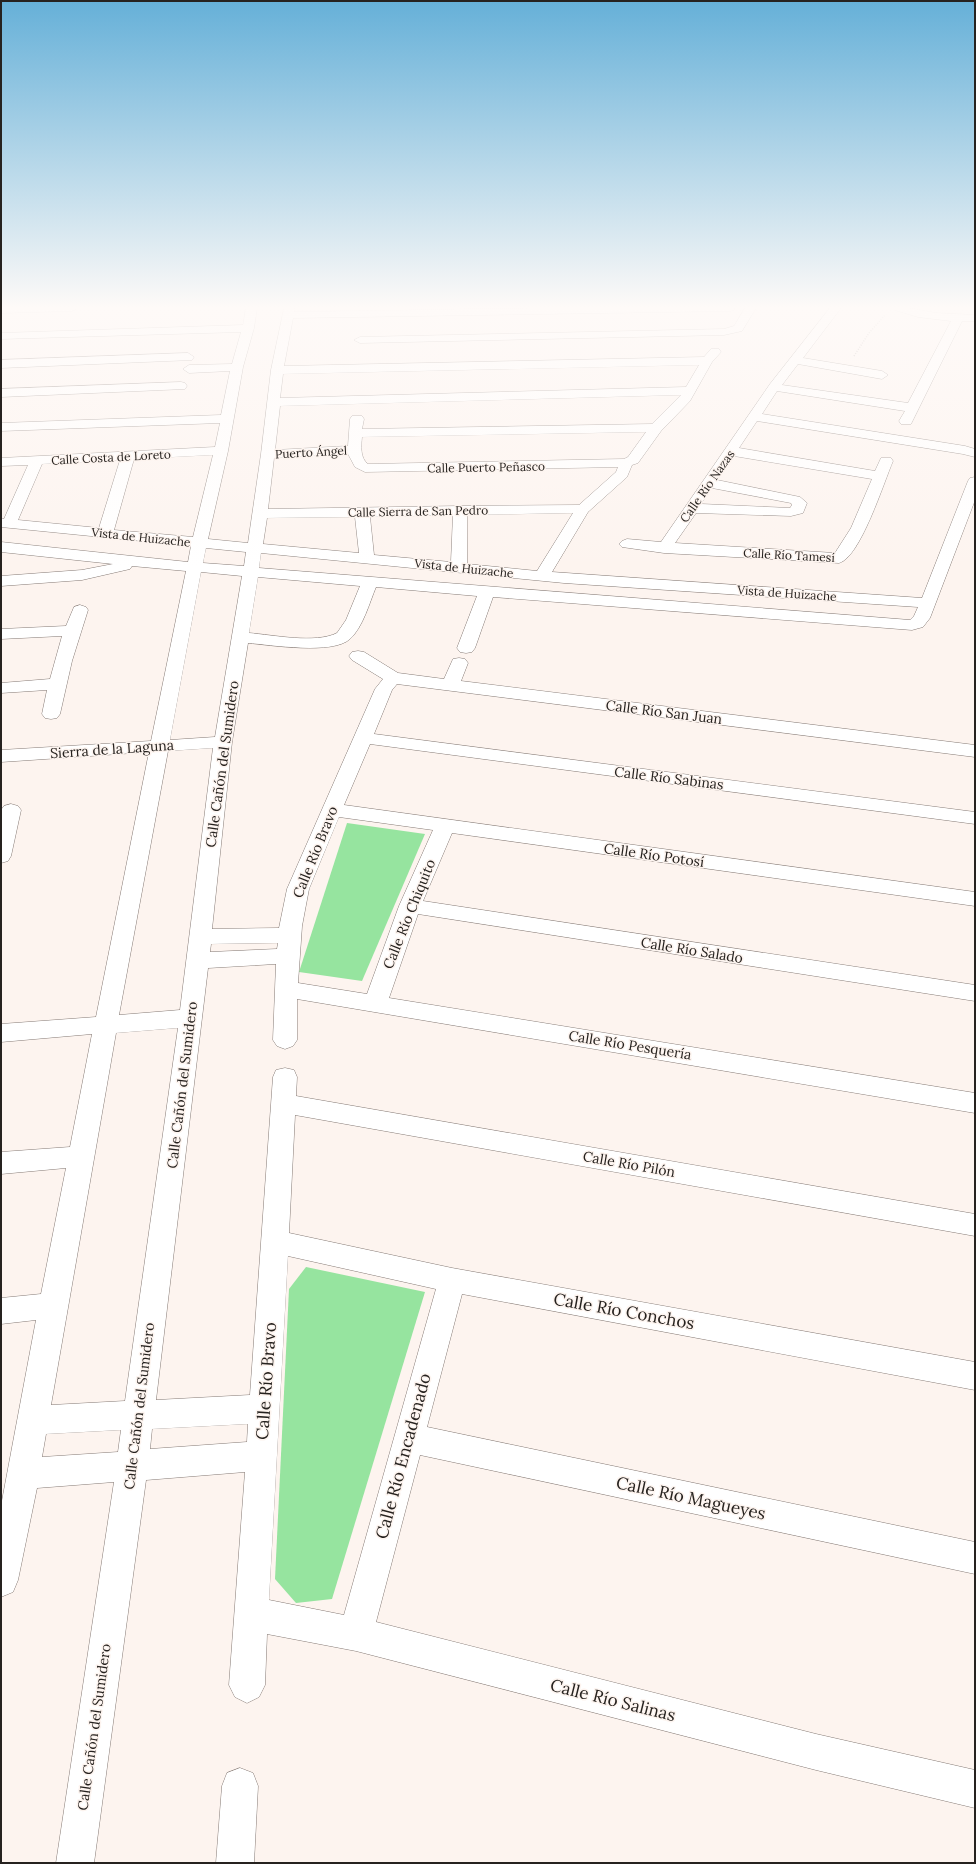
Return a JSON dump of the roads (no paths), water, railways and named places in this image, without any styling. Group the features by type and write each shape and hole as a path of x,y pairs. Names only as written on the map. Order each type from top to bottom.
{"street":[{"path":"1,1580 24,1474 53,1306 106,1024 200,543 221,451 232,395"},
{"name":"Calle Cañón del Sumidero","path":"75,1863 132,1466 191,1018 223,742 260,514 275,395"},
{"path":"274,402 539,395"},
{"path":"542,575 582,513 579,510 622,474 628,463 656,428 688,395"},
{"name":"Calle Río Nazas","path":"664,548 769,395"},
{"path":"823,395 913,408"},
{"path":"906,422 920,395"},
{"path":"754,417 965,450 975,453"},
{"path":"1,427 227,419"},
{"path":"354,450 357,419"},
{"path":"356,433 656,428"},
{"name":"Puerto Ángel","path":"268,454 354,450"},
{"name":"Calle Puerto Peñasco","path":"354,450 359,464 370,469 628,463"},
{"name":"Calle Costa de Loreto","path":"1,462 221,451"},
{"path":"731,451 879,476 886,461"},
{"path":"105,534 128,456"},
{"path":"5,523 37,460"},
{"name":"Calle Río Tamesí","path":"664,548 840,558 846,552 879,476"},
{"path":"927,602 975,482"},
{"path":"691,508 791,512 798,510 800,503 795,500 709,483"},
{"path":"459,568 460,510"},
{"name":"Calle Sierra de San Pedro","path":"260,514 460,510 579,510"},
{"path":"362,512 367,558"},
{"name":"Vista de Huizache","path":"1,547 139,562 486,592 912,625 920,621 927,602 564,578 5,523"},
{"path":"627,544 664,548"},
{"path":"1,581 82,575 139,562"},
{"path":"558,598 564,578"},
{"path":"240,636 328,642 344,637 370,582"},
{"path":"451,684 486,592"},
{"path":"51,714 57,684 72,631 80,610"},
{"path":"1,634 72,631"},
{"name":"Calle Río San Juan","path":"358,656 393,678 451,684 975,751"},
{"name":"Calle Río Bravo","path":"284,1040 288,946 292,910 298,889 384,689 393,678"},
{"path":"1,688 57,684"},
{"name":"Calle Río Sabinas","path":"363,738 975,818"},
{"name":"Sierra de la Laguna","path":"1,756 223,742"},
{"path":"1,856 4,835 12,810"},
{"name":"Calle Río Potosí","path":"333,810 975,899"},
{"name":"Calle Río Chiquito","path":"374,1003 410,906 445,826"},
{"name":"Calle Río Salado","path":"410,906 975,993"},
{"path":"200,937 288,946"},
{"path":"197,961 288,946"},
{"name":"Calle Río Pesquería","path":"286,989 975,1103"},
{"path":"1,1033 191,1018"},
{"name":"Calle Río Bravo","path":"247,1685 284,1090"},
{"name":"Calle Río Pilón","path":"284,1090 975,1225"},
{"path":"1,1163 81,1156"},
{"name":"Calle Río Conchos","path":"274,1242 452,1280 975,1376"},
{"name":"Calle Río Encadenado","path":"356,1634 452,1280"},
{"path":"1,1311 53,1306"},
{"path":"33,1420 264,1409"},
{"name":"Calle Río Magueyes","path":"408,1438 975,1558"},
{"path":"24,1474 261,1456"},
{"name":"Calle Río Salinas","path":"251,1614 356,1634 809,1750 975,1789"},
{"path":"235,1863 240,1786"}]}
